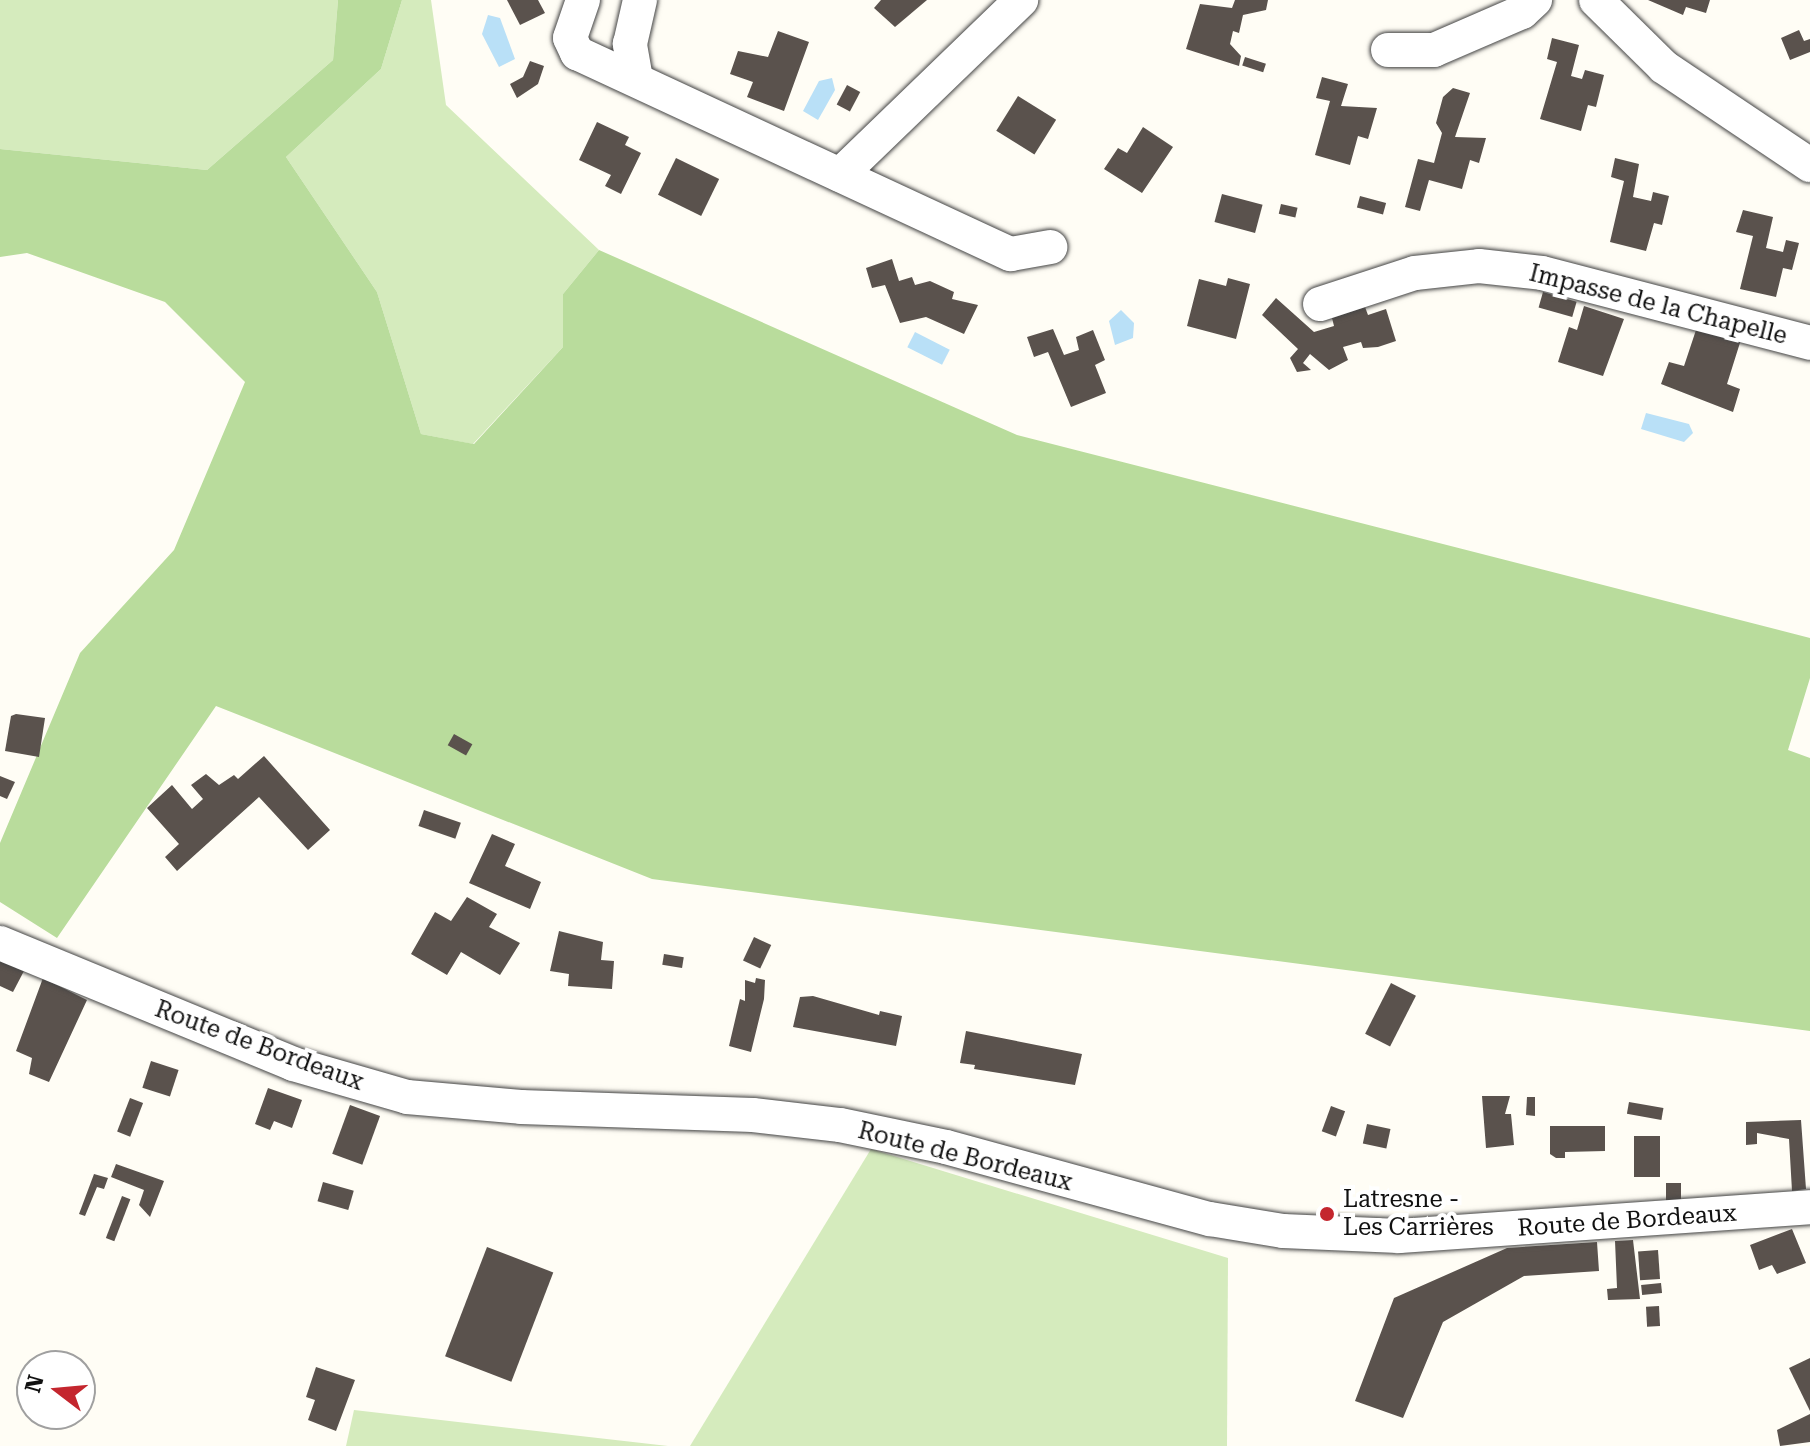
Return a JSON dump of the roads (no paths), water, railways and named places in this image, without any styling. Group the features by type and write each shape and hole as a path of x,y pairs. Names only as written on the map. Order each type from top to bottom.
{"street":[{"path":"583,0 570,38 577,53 1011,254 1050,247"},
{"path":"636,79 630,44 640,0"},
{"path":"840,175 1021,0"},
{"path":"1388,50 1434,50 1522,12 1535,0"},
{"path":"1596,0 1664,67 1810,165"},
{"name":"Impasse de la Chapelle","path":"1320,304 1415,273 1479,266 1542,273 1810,343"},
{"name":"Route de Bordeaux","path":"0,943 293,1064 407,1097 521,1107 753,1115 840,1125 946,1147 1210,1219 1283,1231 1399,1236 1810,1207"}],"water":[{"path":"488,15 500,18 515,59 499,67 482,34"},
{"path":"832,78 835,90 818,120 803,111 819,81"},
{"path":"1121,310 1134,323 1133,338 1115,345 1109,321"},
{"path":"915,332 950,350 942,365 907,347"},
{"path":"1646,413 1689,424 1693,433 1684,442 1641,429"}],"place":[{"name":"Latresne - Les Carrières","path":"1327,1214"}]}
